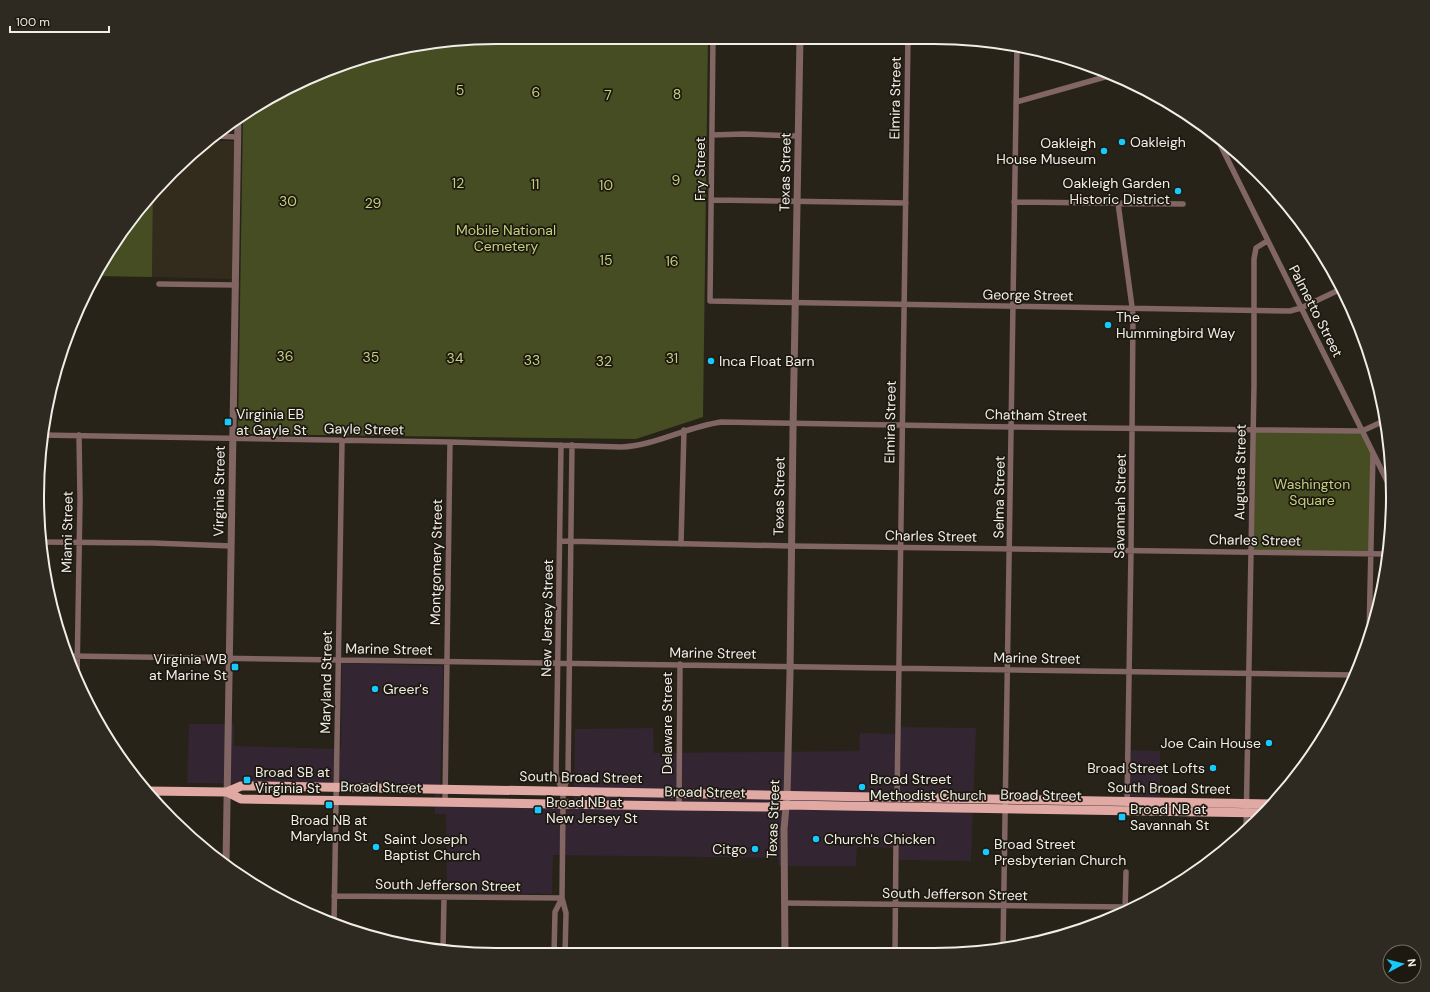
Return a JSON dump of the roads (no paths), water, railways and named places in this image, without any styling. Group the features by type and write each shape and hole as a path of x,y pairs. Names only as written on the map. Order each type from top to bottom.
{"main road":[{"name":"South Broad Street","path":"227,792 241,786 563,790 679,792 787,801"},
{"name":"Broad Street","path":"154,791 227,792 241,799 768,807 787,801 897,802 1247,808 1258,811"},
{"name":"South Broad Street","path":"1247,808 1264,805"}],"street":[{"name":"Fry Street","path":"710,301 713,44"},
{"name":"Texas Street","path":"785,948 784,829 787,801 790,666 800,44"},
{"name":"Elmira Street","path":"897,802 908,44"},
{"name":"Selma Street","path":"1003,942 1017,52"},
{"path":"1016,102 1105,77"},
{"name":"Virginia Street","path":"226,859 238,125"},
{"path":"712,135 743,134 798,136"},
{"path":"222,136 238,136"},
{"name":"Palmetto Street","path":"1222,147 1385,477"},
{"path":"712,200 906,203"},
{"path":"1014,202 1183,204"},
{"name":"Savannah Street","path":"1118,203 1132,308 1132,550 1127,806"},
{"name":"Augusta Street","path":"1246,823 1253,431 1254,258 1256,248 1267,241"},
{"path":"159,284 236,285"},
{"name":"George Street","path":"710,301 1290,311 1301,308 1336,291"},
{"name":"Chatham Street","path":"684,430 721,422 1253,431 1362,431 1380,423"},
{"path":"681,544 684,430"},
{"name":"Gayle Street","path":"48,435 450,442 636,447 684,430"},
{"name":"Miami Street","path":"77,666 80,500 78,435"},
{"name":"Maryland Street","path":"334,918 342,441"},
{"name":"Montgomery Street","path":"445,802 450,442"},
{"name":"New Jersey Street","path":"561,445 556,776 563,790"},
{"name":"New Jersey Street","path":"565,948 566,913 562,898 563,790 568,777 572,445"},
{"path":"1369,619 1373,452"},
{"name":"Charles Street","path":"560,541 901,548 1382,554"},
{"path":"47,542 154,543 231,546"},
{"name":"Marine Street","path":"73,656 1349,675"},
{"name":"Delaware Street","path":"679,806 680,664"},
{"path":"631,792 631,805"},
{"path":"895,948 896,838"},
{"path":"1125,905 1126,872"},
{"name":"South Jefferson Street","path":"334,896 562,898"},
{"path":"443,945 444,898"},
{"name":"New Jersey Street","path":"554,948 555,912 562,898"},
{"name":"South Jefferson Street","path":"784,903 1118,909"}],"place":[{"name":"Oakleigh","path":"1122,142"},
{"name":"Oakleigh House Museum","path":"1104,151"},
{"name":"Oakleigh Garden Historic District","path":"1178,191"},
{"name":"The Hummingbird Way","path":"1108,325"},
{"name":"Inca Float Barn","path":"711,361"},
{"name":"Virginia EB at Gayle St","path":"228,422"},
{"name":"Virginia WB at Marine St","path":"235,667"},
{"name":"Greer's","path":"375,689"},
{"name":"Joe Cain House","path":"1269,743"},
{"name":"Broad Street Lofts","path":"1213,768"},
{"name":"Broad SB at Virginia St","path":"247,780"},
{"name":"Broad Street Methodist Church","path":"862,787"},
{"name":"Broad NB at Maryland St","path":"329,805"},
{"name":"Broad NB at New Jersey St","path":"538,810"},
{"name":"Broad NB at Savannah St","path":"1122,817"},
{"name":"Church's Chicken","path":"816,839"},
{"name":"Saint Joseph Baptist Church","path":"376,847"},
{"name":"Citgo","path":"755,849"},
{"name":"Broad Street Presbyterian Church","path":"986,852"}],"park label":[{"name":"5","path":"460,90"},
{"name":"6","path":"536,92"},
{"name":"8","path":"677,94"},
{"name":"7","path":"608,95"},
{"name":"9","path":"676,180"},
{"name":"12","path":"458,183"},
{"name":"11","path":"535,184"},
{"name":"10","path":"606,185"},
{"name":"30","path":"288,201"},
{"name":"29","path":"373,203"},
{"name":"Mobile National Cemetery","path":"506,238"},
{"name":"15","path":"606,260"},
{"name":"16","path":"672,261"},
{"name":"36","path":"285,356"},
{"name":"35","path":"371,357"},
{"name":"34","path":"455,358"},
{"name":"31","path":"672,358"},
{"name":"33","path":"532,360"},
{"name":"32","path":"604,361"},
{"name":"Washington Square","path":"1312,492"}]}
